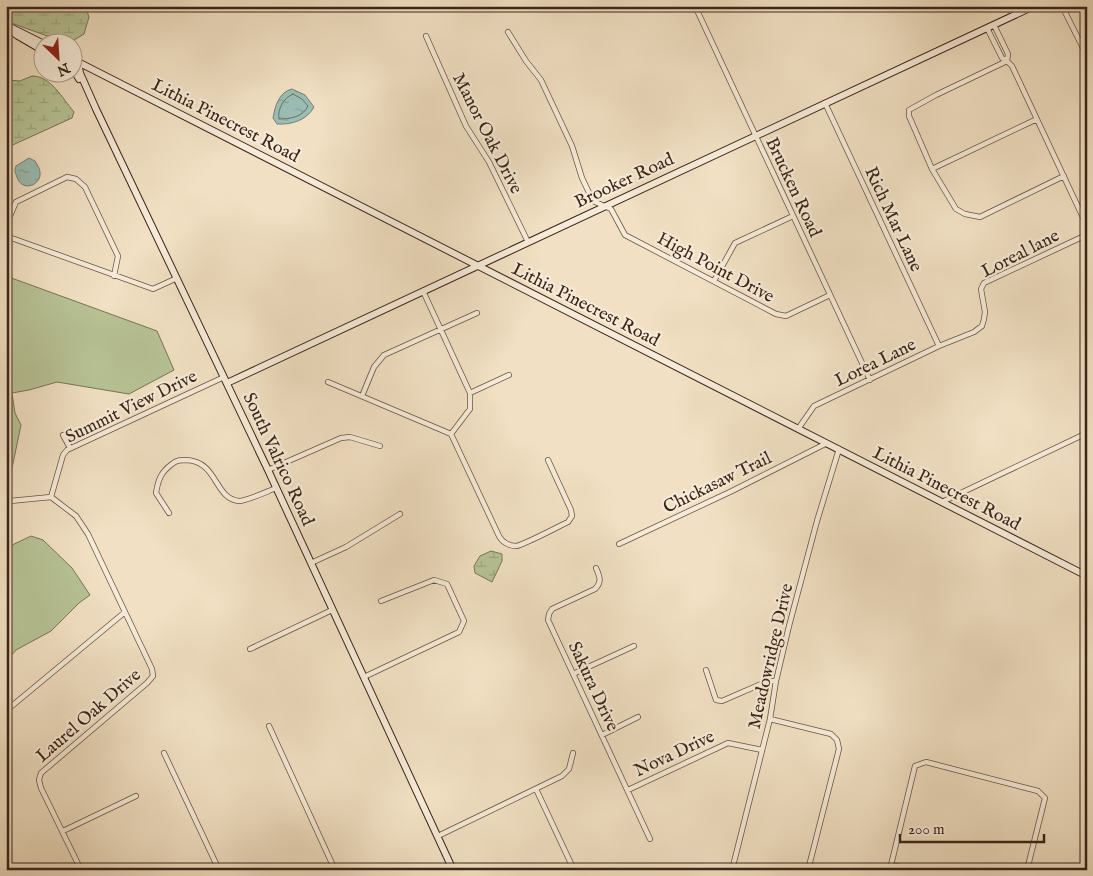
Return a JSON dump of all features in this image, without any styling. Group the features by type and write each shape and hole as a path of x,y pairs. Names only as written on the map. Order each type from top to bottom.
{"street":[{"name":"Brucken Road","path":"695,6 870,380"},
{"name":"Brooker Road","path":"225,380 423,291 1034,6"},
{"path":"1062,6 1087,56"},
{"path":"994,25 1008,54 1007,60"},
{"path":"6,26 32,38"},
{"path":"6,26 32,44"},
{"path":"987,28 1002,58 1007,60 1012,66 1087,226"},
{"name":"High Point Drive","path":"508,32 540,80 572,146 582,178 594,200 611,209 625,235 776,314 786,316 830,295"},
{"name":"Manor Oak Drive","path":"426,36 466,126 489,162 528,242"},
{"path":"996,47 1002,44"},
{"path":"1007,60 910,110 909,116 932,169 956,209 965,214 980,217 1064,176"},
{"name":"Lithia Pinecrest Road","path":"82,64 1087,576"},
{"name":"South Valrico Road","path":"82,78 268,470 453,870"},
{"path":"81,82 96,109"},
{"name":"Rich Mar Lane","path":"825,103 939,346"},
{"path":"932,169 1037,119"},
{"path":"6,225 16,202 67,177 76,179 85,187 118,256 114,276"},
{"path":"714,281 735,243 793,216"},
{"name":"Loreal lane","path":"974,332 982,326 984,319 985,312 981,289 984,283 1082,237 1087,232"},
{"path":"6,236 153,289 177,278"},
{"path":"423,291 470,392 470,409 451,434"},
{"path":"362,396 374,367 384,356 477,312"},
{"name":"Lorea Lane","path":"798,428 814,406 939,346 974,332"},
{"path":"470,392 508,375"},
{"name":"Summit View Drive","path":"51,497 63,454 70,448 225,380"},
{"path":"328,382 451,434 503,542 518,546 571,519 571,510 548,460"},
{"path":"942,502 1087,433"},
{"path":"63,435 70,448"},
{"path":"268,470 341,438 350,437 380,446"},
{"name":"Chickasaw Trail","path":"619,544 732,491 827,443"},
{"name":"Meadowridge Drive","path":"732,870 770,719 776,681 818,514 839,449"},
{"path":"170,513 156,494 158,480 165,468 178,460 195,461 208,469 220,489 231,498 241,501 276,488"},
{"path":"6,503 51,497"},
{"name":"Laurel Oak Drive","path":"51,497 76,516 88,534 151,663 153,676 148,683 41,773 39,780 41,788 81,870"},
{"path":"311,562 346,547 400,514"},
{"name":"Sakura Drive","path":"596,568 600,584 595,589 552,609 548,620 650,839"},
{"path":"364,676 459,632 464,620 447,584 434,580 381,601"},
{"path":"250,649 332,610"},
{"path":"7,710 126,612"},
{"path":"573,674 634,646"},
{"path":"706,670 716,700 722,701 768,681 776,681"},
{"path":"602,735 638,717"},
{"path":"770,719 832,734 839,743 808,870"},
{"path":"269,726 335,870"},
{"name":"Nova Drive","path":"628,790 728,743 762,750"},
{"path":"164,753 219,870"},
{"path":"438,836 562,776 569,769 573,753"},
{"path":"917,870 891,867 915,766 926,762 1038,791 1045,798 1027,870"},
{"path":"536,790 574,870"},
{"path":"63,831 136,796"}],"green space":[{"path":"6,6 85,6 89,17 82,35 82,32 36,32 6,21"},
{"path":"32,76 32,82 48,82 56,89 74,112 72,118 6,148 6,80 20,81"},
{"path":"6,276 157,331 174,370 129,394 57,382 12,393 15,413 21,425 11,473 6,472"},
{"path":"31,536 43,540 72,568 90,595 79,603 51,631 16,650 6,662 6,548"},
{"path":"491,551 502,554 502,561 492,582 475,573 474,566 480,556"}],"water":[{"path":"292,89 305,95 314,107 311,112 298,121 288,124 277,124 273,118 276,104 284,93"},
{"path":"29,158 37,164 40,177 35,184 27,186 20,182 15,170 16,166"}]}
